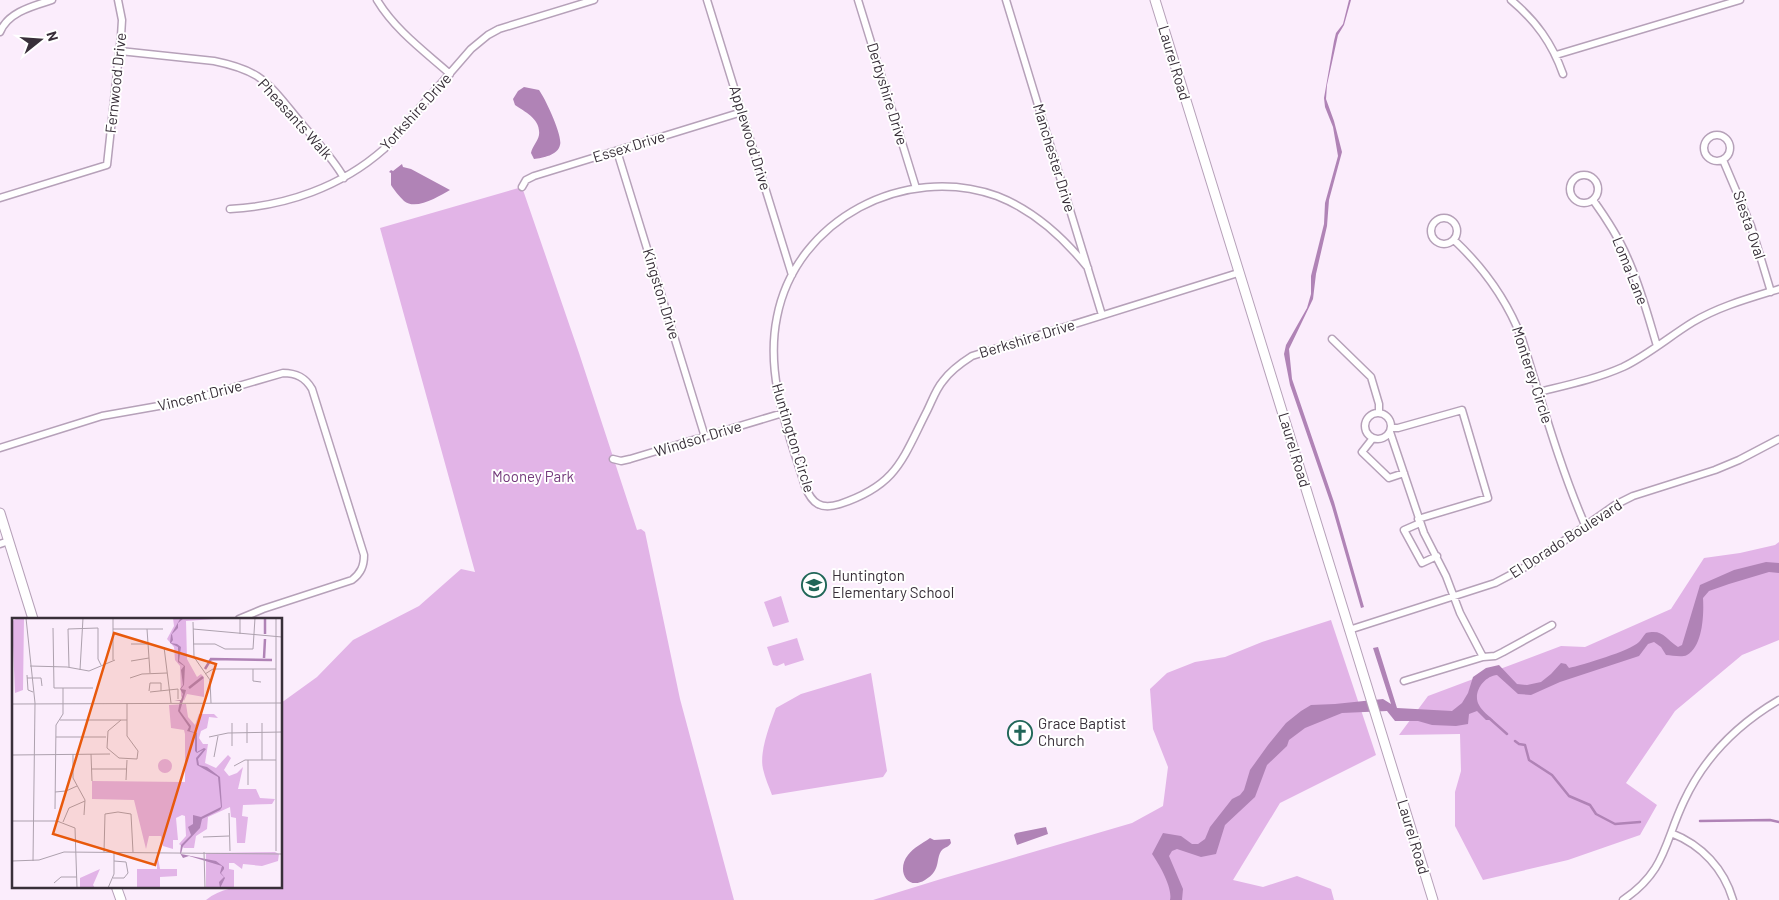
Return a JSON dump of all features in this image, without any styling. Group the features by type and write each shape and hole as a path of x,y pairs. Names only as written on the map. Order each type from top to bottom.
{"street":[{"path":"0,32 7,20 19,12 52,0"},
{"name":"Fernwood Drive","path":"0,198 107,165 122,20 118,0"},
{"path":"377,0 406,35 450,74"},
{"name":"Yorkshire Drive","path":"230,209 268,205 316,191 344,178 370,162 384,149 479,41 499,29 594,0"},
{"name":"Applewood Drive","path":"707,0 792,275"},
{"name":"Derbyshire Drive","path":"858,0 916,188"},
{"name":"Manchester Drive","path":"1006,0 1102,316"},
{"name":"Laurel Road","path":"1154,0 1433,900"},
{"path":"1511,0 1537,25 1556,55 1563,74"},
{"path":"1556,55 1740,0"},
{"name":"Pheasants Walk","path":"120,50 226,63 258,77 276,94 333,160 344,178"},
{"name":"Essex Drive","path":"522,188 526,180 534,176 742,112"},
{"path":"1720,135 1728,140 1730,144 1729,153 1723,160 1715,161 1705,154 1705,142 1712,136 1720,135"},
{"name":"Kingston Drive","path":"617,151 705,437"},
{"name":"Siesta Oval","path":"1723,160 1751,226 1771,292"},
{"name":"Loma Lane","path":"1585,176 1596,183 1597,192 1593,200 1580,203 1573,198 1570,194 1571,185 1576,178 1585,176"},
{"name":"Huntington Circle","path":"821,506 811,498 804,486 775,378 773,345 777,316 792,275 822,235 848,214 886,196 916,188 968,189 984,192 1006,200 1035,217 1075,252 1088,268"},
{"name":"Loma Lane","path":"1593,200 1627,256 1636,278 1657,346"},
{"path":"1444,218 1452,220 1457,228 1457,237 1454,240 1451,243 1442,244 1432,237 1431,228 1436,221 1444,218"},
{"name":"Monterey Circle","path":"1454,240 1480,266 1505,300 1522,339 1569,488 1585,525"},
{"name":"Berkshire Drive","path":"821,506 838,504 868,493 890,477 903,458 942,382 966,360 986,350 1238,273"},
{"path":"1538,392 1606,374 1639,358 1694,321 1714,311 1779,289"},
{"path":"1332,339 1371,377 1379,404 1379,413"},
{"name":"Vincent Drive","path":"0,448 102,416 187,401 283,373 290,373 303,378 312,389 338,470 364,555 362,569 358,575 346,583 263,609 241,618"},
{"path":"1437,556 1422,563 1404,530 1419,521 1488,498 1462,410 1391,430 1384,438 1373,438 1366,431 1366,422 1371,415 1379,413 1390,419 1391,430 1419,521 1437,556 1460,613 1483,657"},
{"name":"Windsor Drive","path":"613,459 621,461 630,459 783,413"},
{"path":"1373,438 1362,452 1389,478 1404,473"},
{"name":"El Dorado Boulevard","path":"1349,630 1496,584 1531,564 1615,505 1633,496 1715,470 1779,439"},
{"path":"0,513 4,543 33,618"},
{"path":"1404,681 1483,657 1495,656 1552,625"},
{"path":"1623,900 1643,884 1662,859 1684,800 1694,782 1717,750 1746,722 1779,700"},
{"path":"1671,833 1689,841 1710,858 1724,877 1733,900"},
{"path":"117,888 121,900"}],"green space":[{"name":"Mooney Park","path":"522,187 637,530 641,529 645,532 680,699 734,900 206,900 232,888 282,888 282,702 317,677 353,640 419,606 461,569 475,572 380,228"},
{"path":"1779,542 1779,640 1742,655 1675,711 1626,783 1657,805 1640,835 1568,860 1483,880 1455,826 1455,792 1461,771 1460,734 1399,735 1428,696 1561,646 1585,647 1671,609 1704,558 1740,553 1775,545"},
{"path":"781,596 789,622 773,627 764,602"},
{"path":"1331,620 1376,755 1280,803 1233,880 1263,887 1297,876 1331,889 1334,900 873,900 1132,823 1163,806 1168,767 1153,729 1150,689 1167,673 1195,662 1225,657 1262,642"},
{"path":"797,638 804,660 785,666 784,663 777,666 773,665 767,647"},
{"path":"871,673 887,771 883,777 772,795 763,769 762,755 776,708 801,694"}],"shaded area":[{"path":"1349,0 1351,0 1344,25 1338,35 1327,85 1326,99 1342,152 1329,200 1327,226 1316,274 1313,299 1289,349 1292,379 1334,502 1364,607 1361,608 1332,507 1290,385 1284,354 1286,345 1307,308 1311,294 1311,276 1324,224 1325,203 1338,156 1333,127 1325,107 1324,98 1336,33 1343,24"},
{"path":"524,87 539,90 559,134 559,148 553,154 546,157 534,159 531,153 539,135 538,125 528,113 515,105 513,99 518,91"},
{"path":"402,164 403,167 411,169 450,190 434,199 409,204 404,201 391,185 391,173 389,172"},
{"path":"1766,562 1779,563 1779,573 1769,572 1709,591 1703,598 1703,621 1699,637 1692,651 1685,656 1666,655 1661,647 1654,642 1648,644 1639,656 1560,682 1531,695 1518,694 1497,675 1492,676 1480,686 1477,700 1480,707 1493,720 1486,720 1477,711 1469,714 1468,724 1456,726 1432,725 1418,721 1395,721 1387,711 1342,713 1305,728 1289,740 1287,746 1267,765 1255,797 1225,825 1216,854 1201,857 1177,849 1172,851 1169,856 1183,889 1182,900 1170,900 1169,889 1162,870 1152,854 1163,833 1181,836 1192,844 1198,844 1205,839 1210,827 1232,799 1240,795 1244,790 1250,770 1286,723 1311,705 1383,699 1391,704 1373,648 1378,647 1397,708 1452,711 1462,703 1468,693 1473,677 1486,668 1499,665 1517,684 1527,685 1541,682 1561,663 1566,664 1569,668 1634,646 1646,633 1657,632 1678,647 1682,645 1700,585 1734,570"},
{"path":"1046,827 1048,834 1017,845 1014,835 1016,833"},
{"path":"930,838 934,840 950,839 951,843 940,853 934,872 925,880 913,883 905,877 903,872 905,861 913,850"}],"waterway":[{"path":"1489,718 1507,734"},
{"path":"1515,741 1525,745 1529,760 1552,775 1569,796 1590,805 1596,814 1615,824 1640,822"},
{"path":"1700,821 1770,820 1779,822"}],"place":[{"name":"Huntington Elementary School","path":"814,585"},
{"name":"Grace Baptist Church","path":"1020,733"}]}
